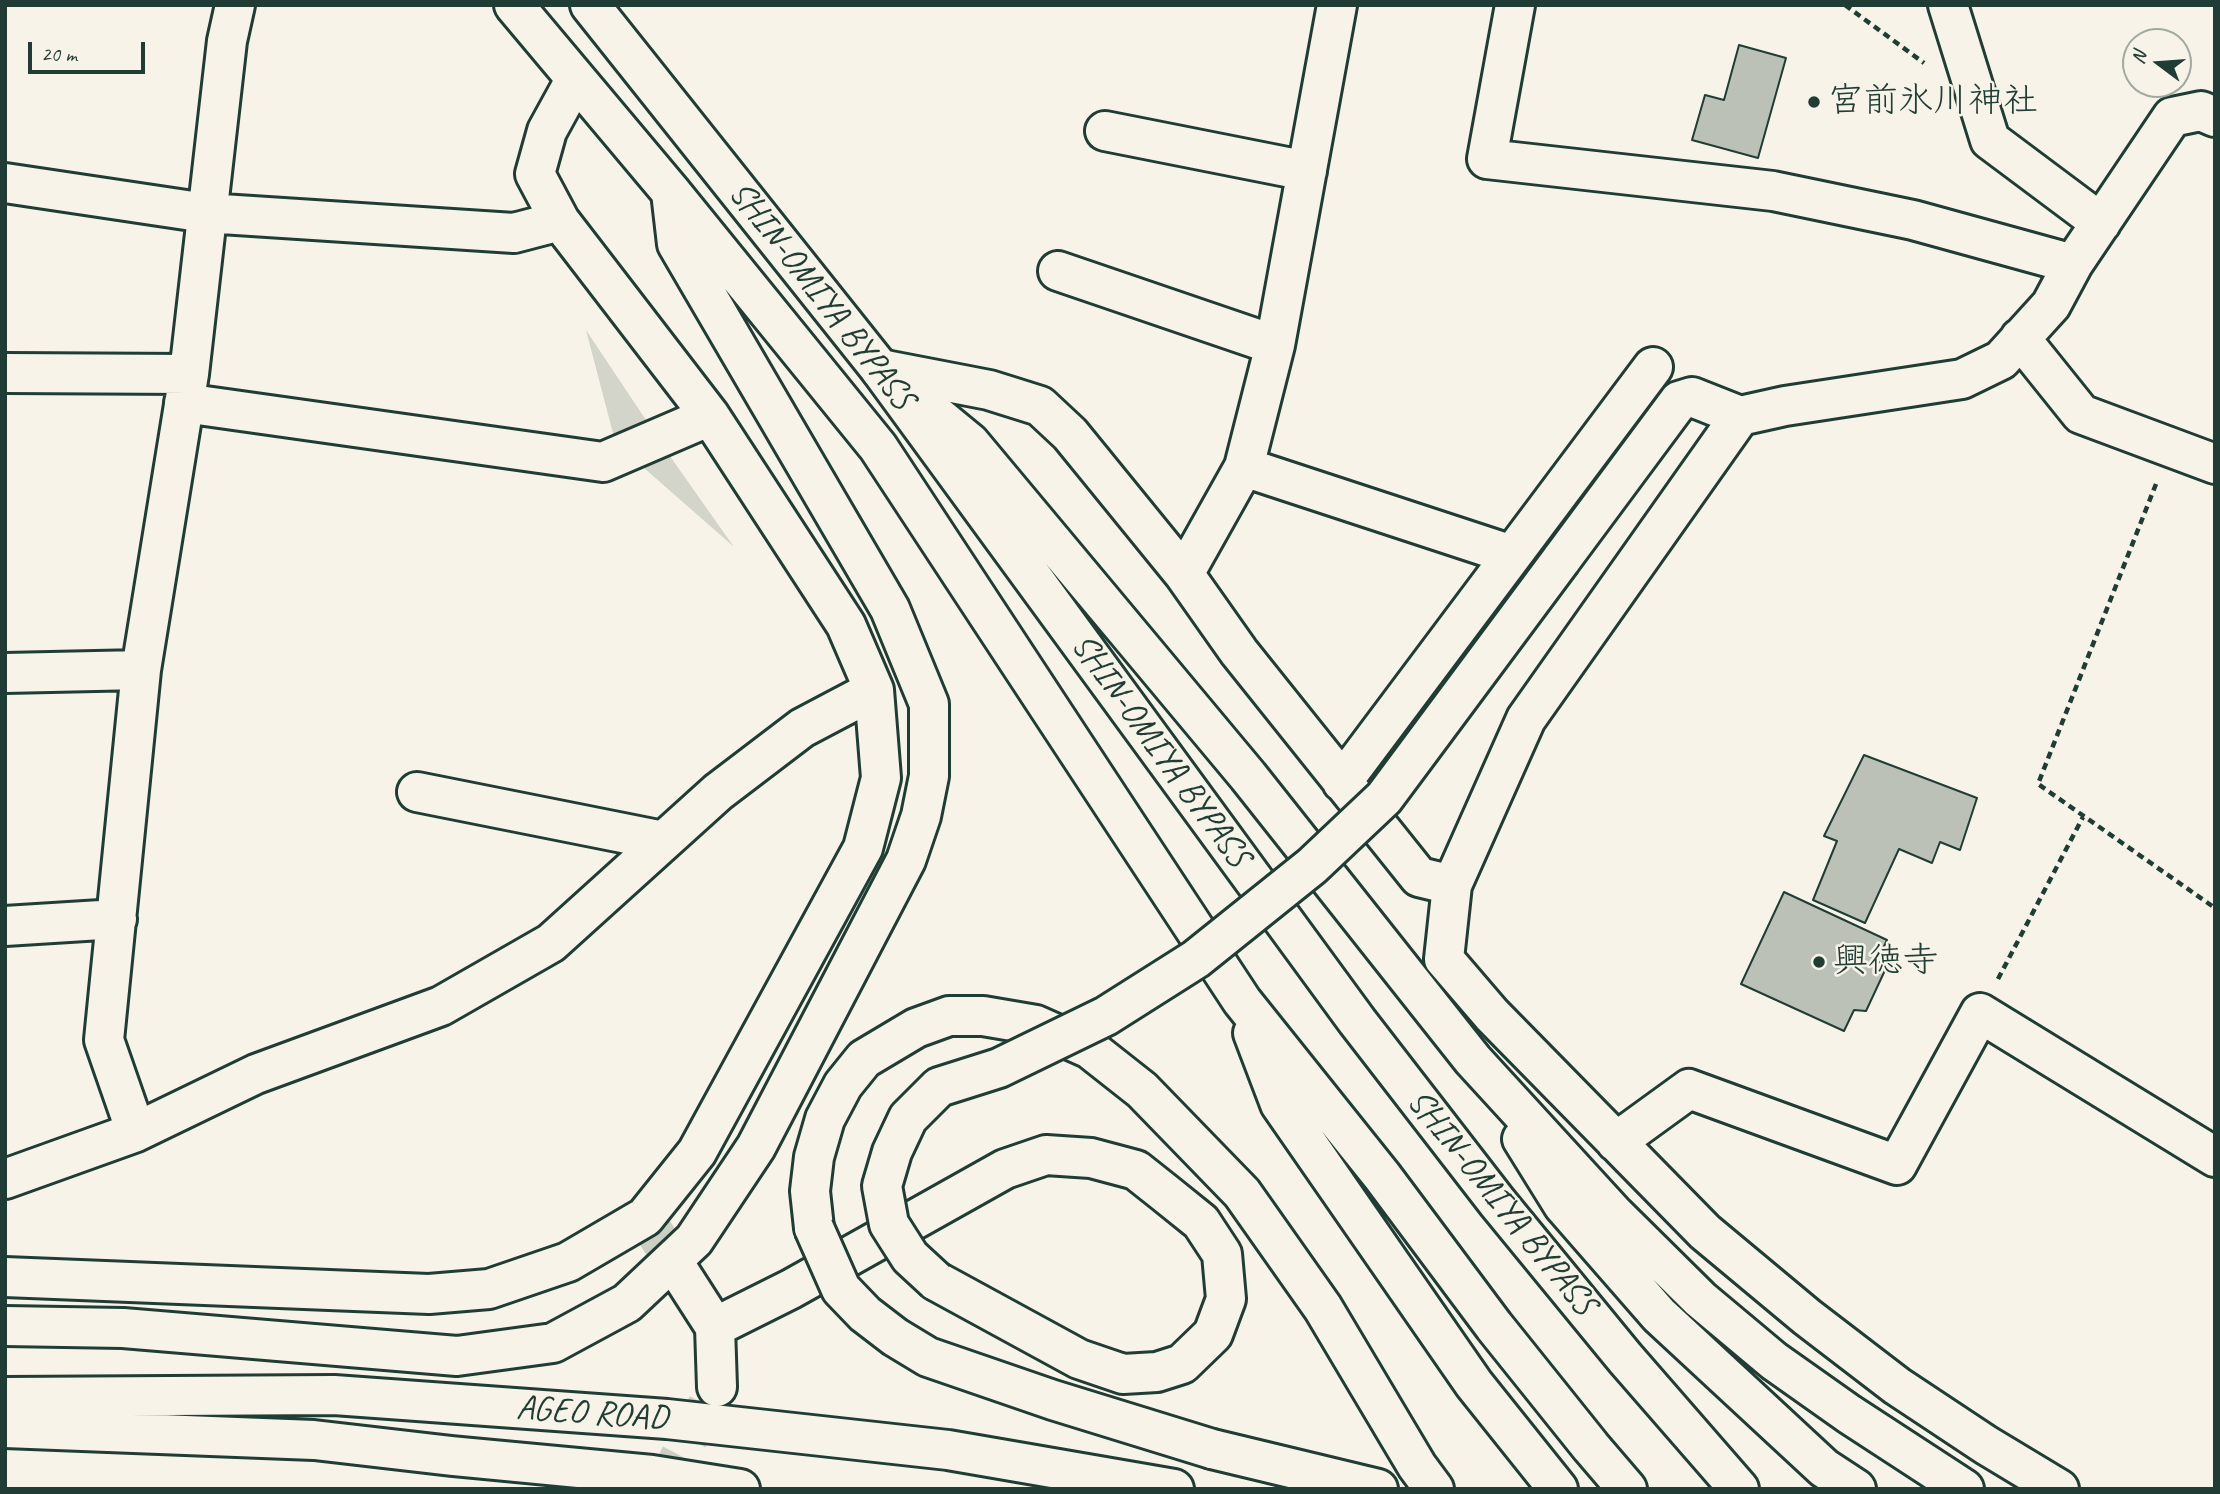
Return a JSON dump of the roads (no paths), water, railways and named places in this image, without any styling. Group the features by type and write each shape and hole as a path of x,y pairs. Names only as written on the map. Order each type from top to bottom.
{"main road":[{"path":"136,1132 104,1040 141,670 187,388 227,41 235,5"},
{"name":"SHIN-OMIYA BYPASS","path":"514,5 671,192 878,447 1242,1001 1382,1176 1494,1326 1627,1489"},
{"name":"SHIN-OMIYA BYPASS","path":"590,5 880,369 1357,1021 1497,1202 1739,1489"},
{"path":"1184,574 1244,467 1275,345 1337,5"},
{"path":"1516,5 1487,159 1773,191 1913,220 2073,264"},
{"path":"1948,5 1990,140 2101,223"},
{"path":"5,1277 429,1294 489,1289 568,1262 645,1217 697,1152 863,848 881,778 874,690 846,625 710,416 560,221 535,174 547,131 575,80"},
{"path":"715,1327 791,1289 1005,1169 1045,1155 1091,1158 1136,1170 1201,1222 1222,1254 1226,1299 1213,1334 1182,1364 1157,1373 1123,1374 1079,1359 936,1281 910,1258 889,1224 882,1186 892,1152 908,1118 939,1087 999,1068 1106,1016 1196,959 1312,866 1384,798 1679,401 1692,397 1740,416 1785,406 1962,379 2001,360 2051,305 2073,264 2172,117 2201,111 2215,117"},
{"path":"1105,131 1307,171"},
{"path":"5,183 206,213 514,233 560,221"},
{"path":"5,1326 123,1328 457,1356 553,1343 627,1303 694,1240 756,1147 906,860 921,816 929,776 929,705 890,609 677,244 671,192"},
{"path":"1058,271 1275,345"},
{"path":"2020,338 2081,414 2215,464"},
{"path":"1342,782 1653,367"},
{"path":"880,369 989,390 1040,406 1070,434 1184,574 1239,652 1419,877 1452,885"},
{"path":"880,369 970,443 1248,776 1473,1060 1615,1215 1700,1299 1774,1361 1849,1415 1964,1489"},
{"path":"5,373 187,388 603,462 710,416"},
{"path":"1446,1027 1444,959 1452,885 1527,719 1740,416"},
{"path":"1244,467 1512,555"},
{"path":"5,673 141,670"},
{"path":"5,1179 136,1132 256,1074 441,1006 551,943 718,792 802,728 874,690"},
{"path":"416,792 663,841"},
{"path":"5,926 117,919"},
{"path":"1444,959 1492,1015 1705,1233 1807,1317 1897,1386 1986,1446 2059,1489"},
{"name":"SHIN-OMIYA BYPASS","path":"1242,1001 1280,1104 1474,1384 1558,1489"},
{"path":"1616,1142 1689,1089 1897,1165 1980,1013 2215,1157"},
{"path":"1378,1489 1212,1449 1054,1400 928,1357 865,1314 841,1289 814,1228 810,1191 814,1157 825,1119 844,1085 864,1059 916,1028 949,1016 984,1016 1037,1025 1090,1049 1142,1090 1242,1193 1323,1308 1417,1466 1434,1489"},
{"path":"1473,1060 1563,1205 1659,1315 1824,1468 1856,1489"},
{"path":"681,1274 715,1327 717,1387"},
{"name":"AGEO ROAD","path":"5,1397 334,1395 667,1419 948,1450 1174,1489"},
{"path":"5,1428 314,1440 652,1475 740,1489"}],"tunnel":[{"path":"645,1217 681,1274"},
{"path":"662,1489 712,1395"}],"place":[{"name":"宮前氷川神社","path":"1814,102"},
{"name":"興徳寺","path":"1819,962"}]}
